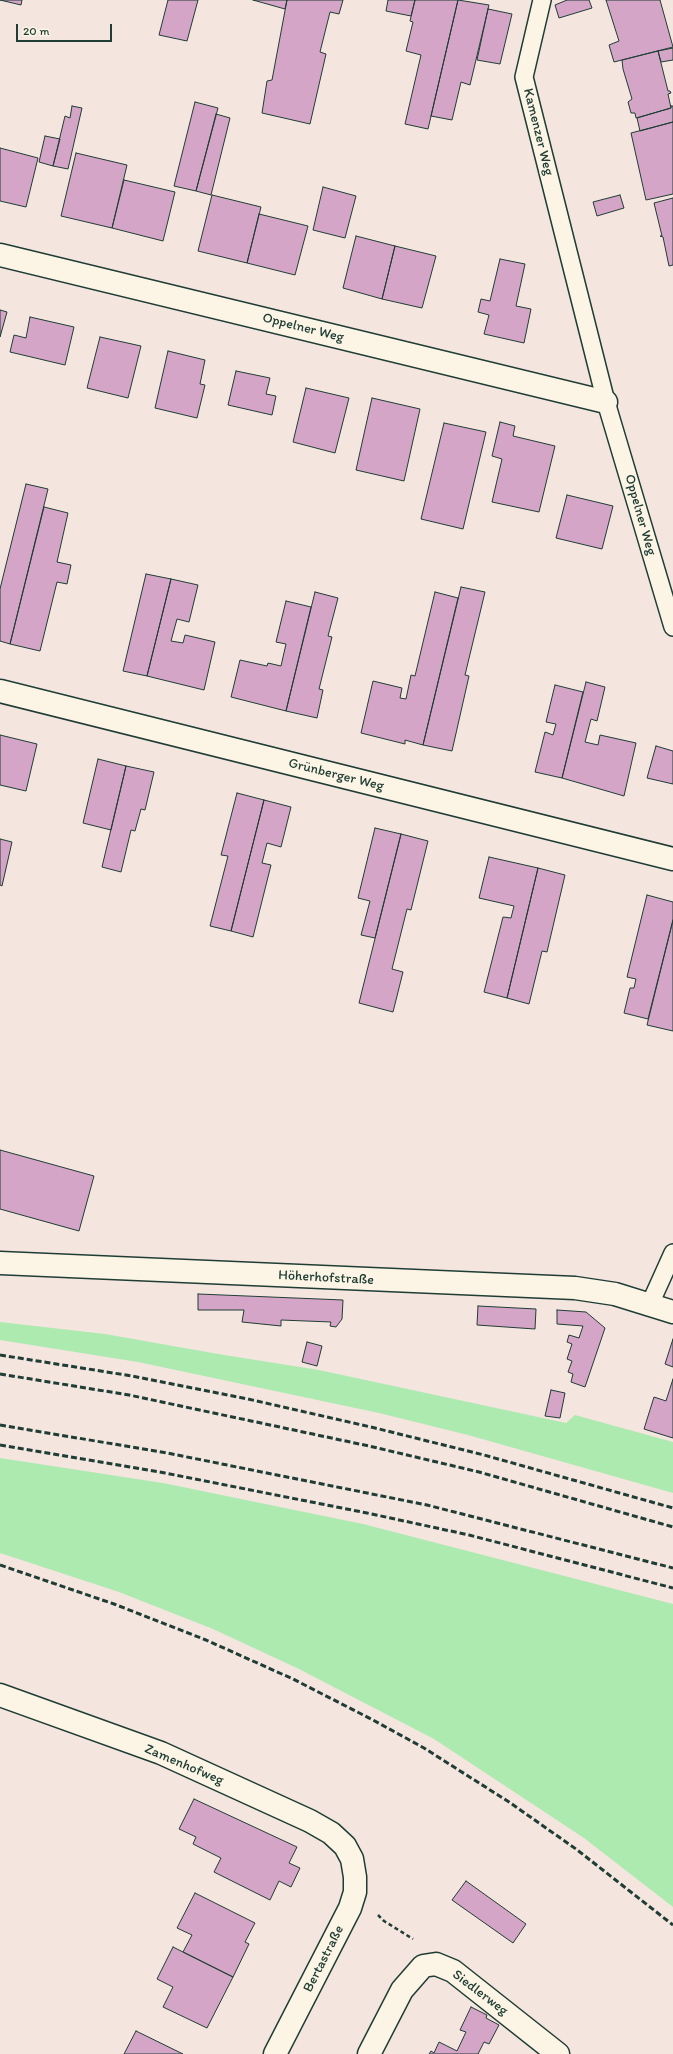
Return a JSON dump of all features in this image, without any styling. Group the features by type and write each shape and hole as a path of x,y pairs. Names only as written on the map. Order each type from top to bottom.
{"street":[{"name":"Oppelner Weg","path":"0,255 606,402"},
{"name":"Grünberger Weg","path":"0,691 673,859"},
{"name":"Höherhofstraße","path":"0,1264 575,1288 615,1294 673,1312"},
{"name":"Zamenhofweg","path":"0,1695 161,1753 310,1821 331,1833 345,1846 352,1859"},
{"name":"Bertastraße","path":"275,2054 350,1908 355,1892 352,1859"},
{"name":"Siedlerweg","path":"423,1966 436,1964 453,1971 558,2054"},
{"path":"369,2054 402,1990 423,1966"}],"lane":[{"name":"Kamenzer Weg","path":"542,0 524,77 572,263"},
{"name":"Oppelner Weg","path":"572,263 606,402 673,627"},
{"path":"650,1304 673,1253"}],"path":[{"path":"355,1892 384,1921 414,1940 423,1966"}],"green space":[{"path":"0,1322 105,1334 319,1370 566,1423 575,1415 673,1442 673,1493 468,1435 379,1413 138,1362 0,1340"},
{"path":"0,1458 163,1483 363,1524 673,1604 673,1907 584,1838 434,1739 299,1669 213,1629 119,1592 0,1553"}],"building":[{"path":"0,0 22,0 21,5"},
{"path":"168,0 198,0 187,41 159,35"},
{"path":"253,0 287,0 285,9"},
{"path":"287,0 343,0 339,14 330,12 320,52 326,54 310,124 262,113 267,81 272,80"},
{"path":"388,0 415,0 411,16 386,11"},
{"path":"415,0 458,0 428,129 405,124 421,55 406,51 413,22 410,21"},
{"path":"458,0 489,5 470,85 461,82 452,120 431,116"},
{"path":"567,0 589,0 592,8 559,18 555,5"},
{"path":"606,0 660,0 673,47 614,62 609,45 619,41"},
{"path":"488,9 512,14 500,64 477,60"},
{"path":"673,48 673,60 661,62 658,51"},
{"path":"658,51 668,91 671,93 668,94 671,108 636,118 635,113 631,113 628,102 632,99 623,69 622,60"},
{"path":"195,102 218,108 196,191 174,186"},
{"path":"72,106 82,108 68,169 53,166 65,116 70,118"},
{"path":"671,106 673,106 673,122 640,131 637,118 671,108"},
{"path":"216,114 230,118 211,195 196,191"},
{"path":"673,122 673,194 646,200 631,133"},
{"path":"45,136 60,139 53,166 39,162"},
{"path":"0,148 38,158 26,207 0,201"},
{"path":"76,153 127,165 112,228 61,216"},
{"path":"124,180 175,192 163,241 112,228"},
{"path":"323,187 356,196 345,238 313,230"},
{"path":"212,195 261,207 247,263 198,251"},
{"path":"620,195 624,208 597,216 593,202"},
{"path":"673,198 673,265 669,266 663,237 660,236 662,236 654,203"},
{"path":"259,214 308,226 295,275 247,263"},
{"path":"356,236 395,246 382,299 343,288"},
{"path":"395,246 436,256 422,308 382,299"},
{"path":"500,259 525,264 516,306 531,309 524,343 484,334 489,315 478,312 481,299 490,301"},
{"path":"0,310 7,312 0,337"},
{"path":"30,317 74,327 65,365 10,352 14,335 26,338"},
{"path":"100,337 141,346 128,398 87,388"},
{"path":"168,351 205,360 200,384 205,385 197,418 155,408"},
{"path":"236,371 270,378 266,394 276,396 272,415 228,405"},
{"path":"306,388 349,398 335,453 293,442"},
{"path":"372,398 420,409 404,481 356,470"},
{"path":"500,422 515,426 513,436 555,446 539,512 492,502 502,459 492,456"},
{"path":"444,423 486,432 463,529 421,519"},
{"path":"26,484 48,489 10,644 0,641 0,589"},
{"path":"567,495 613,506 602,549 556,538"},
{"path":"44,507 68,513 57,562 71,565 67,584 57,582 40,651 10,644"},
{"path":"146,574 171,579 147,676 123,671"},
{"path":"171,579 198,585 189,622 177,619 171,641 183,643 185,635 215,642 204,690 147,676"},
{"path":"461,587 485,592 465,675 469,676 452,751 423,745"},
{"path":"315,592 338,598 328,636 332,637 319,689 323,690 317,718 286,711"},
{"path":"435,592 458,598 423,745 405,740 405,744 361,733 373,681 402,688 400,698 406,699 411,675 415,676"},
{"path":"286,601 311,607 286,711 231,697 240,660 267,666 268,663 281,666 286,644 276,642"},
{"path":"586,682 605,687 597,721 591,719 585,742 598,745 600,735 636,743 624,796 562,778"},
{"path":"555,685 583,692 562,778 535,772 545,732 553,735 556,724 546,722"},
{"path":"0,735 37,744 26,791 0,785"},
{"path":"656,746 673,751 673,784 647,778"},
{"path":"98,759 126,766 111,830 83,823"},
{"path":"126,766 154,772 145,810 141,809 135,831 131,830 121,872 102,867"},
{"path":"237,793 264,800 231,931 210,926 228,856 221,855"},
{"path":"264,800 291,807 281,847 267,843 262,863 271,865 253,937 231,931"},
{"path":"375,828 401,834 375,938 361,935 370,901 358,898"},
{"path":"401,834 428,841 411,910 407,909 392,969 403,972 393,1012 359,1003"},
{"path":"0,839 12,842 2,886 0,885"},
{"path":"489,857 538,868 507,998 484,992 503,917 511,918 514,906 479,898"},
{"path":"538,868 565,875 547,952 542,951 529,1004 507,998"},
{"path":"647,895 673,902 673,920 648,1019 624,1013 630,988 634,988 636,979 627,977"},
{"path":"673,920 673,1031 647,1025"},
{"path":"0,1150 94,1176 79,1231 0,1209"},
{"path":"198,1294 343,1300 342,1319 336,1327 330,1326 331,1322 281,1320 281,1326 242,1322 244,1310 198,1310"},
{"path":"478,1306 536,1309 535,1329 477,1325"},
{"path":"557,1310 586,1312 605,1328 585,1387 571,1382 573,1374 568,1372 572,1361 567,1359 572,1344 567,1342 569,1335 579,1338 583,1326 557,1324"},
{"path":"673,1339 673,1367 665,1364"},
{"path":"307,1342 322,1346 317,1366 302,1362"},
{"path":"673,1379 673,1438 644,1429 654,1397 666,1401"},
{"path":"551,1390 565,1393 560,1418 545,1416"},
{"path":"194,1799 297,1847 289,1863 300,1868 291,1887 279,1881 270,1900 214,1872 221,1858 193,1844 196,1837 179,1829"},
{"path":"466,1881 526,1924 513,1943 452,1900"},
{"path":"195,1893 255,1923 245,1942 249,1944 233,1977 183,1952 192,1935 177,1928"},
{"path":"173,1947 233,1977 207,2028 163,2007 173,1987 157,1979"},
{"path":"471,2007 487,2015 486,2018 499,2025 489,2044 484,2042 478,2054 429,2054 431,2051 434,2053 439,2042 457,2051 466,2032 460,2030"},
{"path":"136,2031 183,2054 124,2054"}],"railway":[{"path":"0,1355 132,1376 248,1399 484,1455 673,1508"},
{"path":"0,1374 129,1395 369,1446 479,1472 673,1527"},
{"path":"0,1425 167,1453 427,1505 673,1568"},
{"path":"0,1445 165,1473 367,1513 469,1535 673,1588"},
{"path":"0,1565 114,1604 206,1640 293,1679 373,1720 424,1748 509,1802 576,1849 673,1925"}]}
